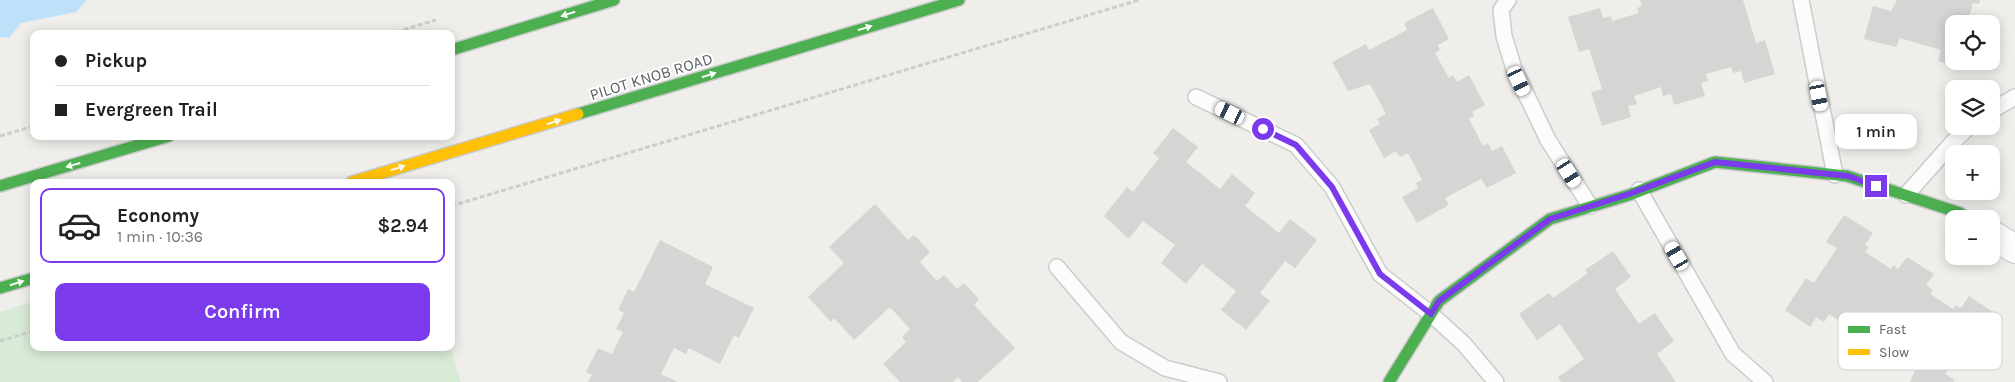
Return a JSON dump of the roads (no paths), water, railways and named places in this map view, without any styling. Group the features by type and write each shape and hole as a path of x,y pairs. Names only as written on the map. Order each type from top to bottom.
{"main road":[{"path":"455,49 614,0"},
{"name":"PILOT KNOB ROAD","path":"362,179 959,0"},
{"path":"0,186 155,140"},
{"path":"1389,382 1439,301 1550,219 1639,190 1715,162 1848,176 1951,210"},
{"path":"0,288 30,279"}],"street":[{"path":"2000,240 2015,250"}],"lane":[{"path":"1508,0 1501,10 1504,36 1514,69 1548,140 1590,206"},
{"path":"1801,0 1834,175"},
{"path":"1804,18 1811,0"},
{"path":"1196,97 1296,145 1332,187 1380,274 1431,314 1464,344 1496,382"},
{"path":"2000,106 2015,97"},
{"path":"1906,195 1960,135"},
{"path":"1639,190 1733,354 1765,382"},
{"path":"1057,267 1120,342 1166,368 1219,382"}],"water":[{"path":"0,0 87,0 76,12 21,23 9,38 0,37"}]}
